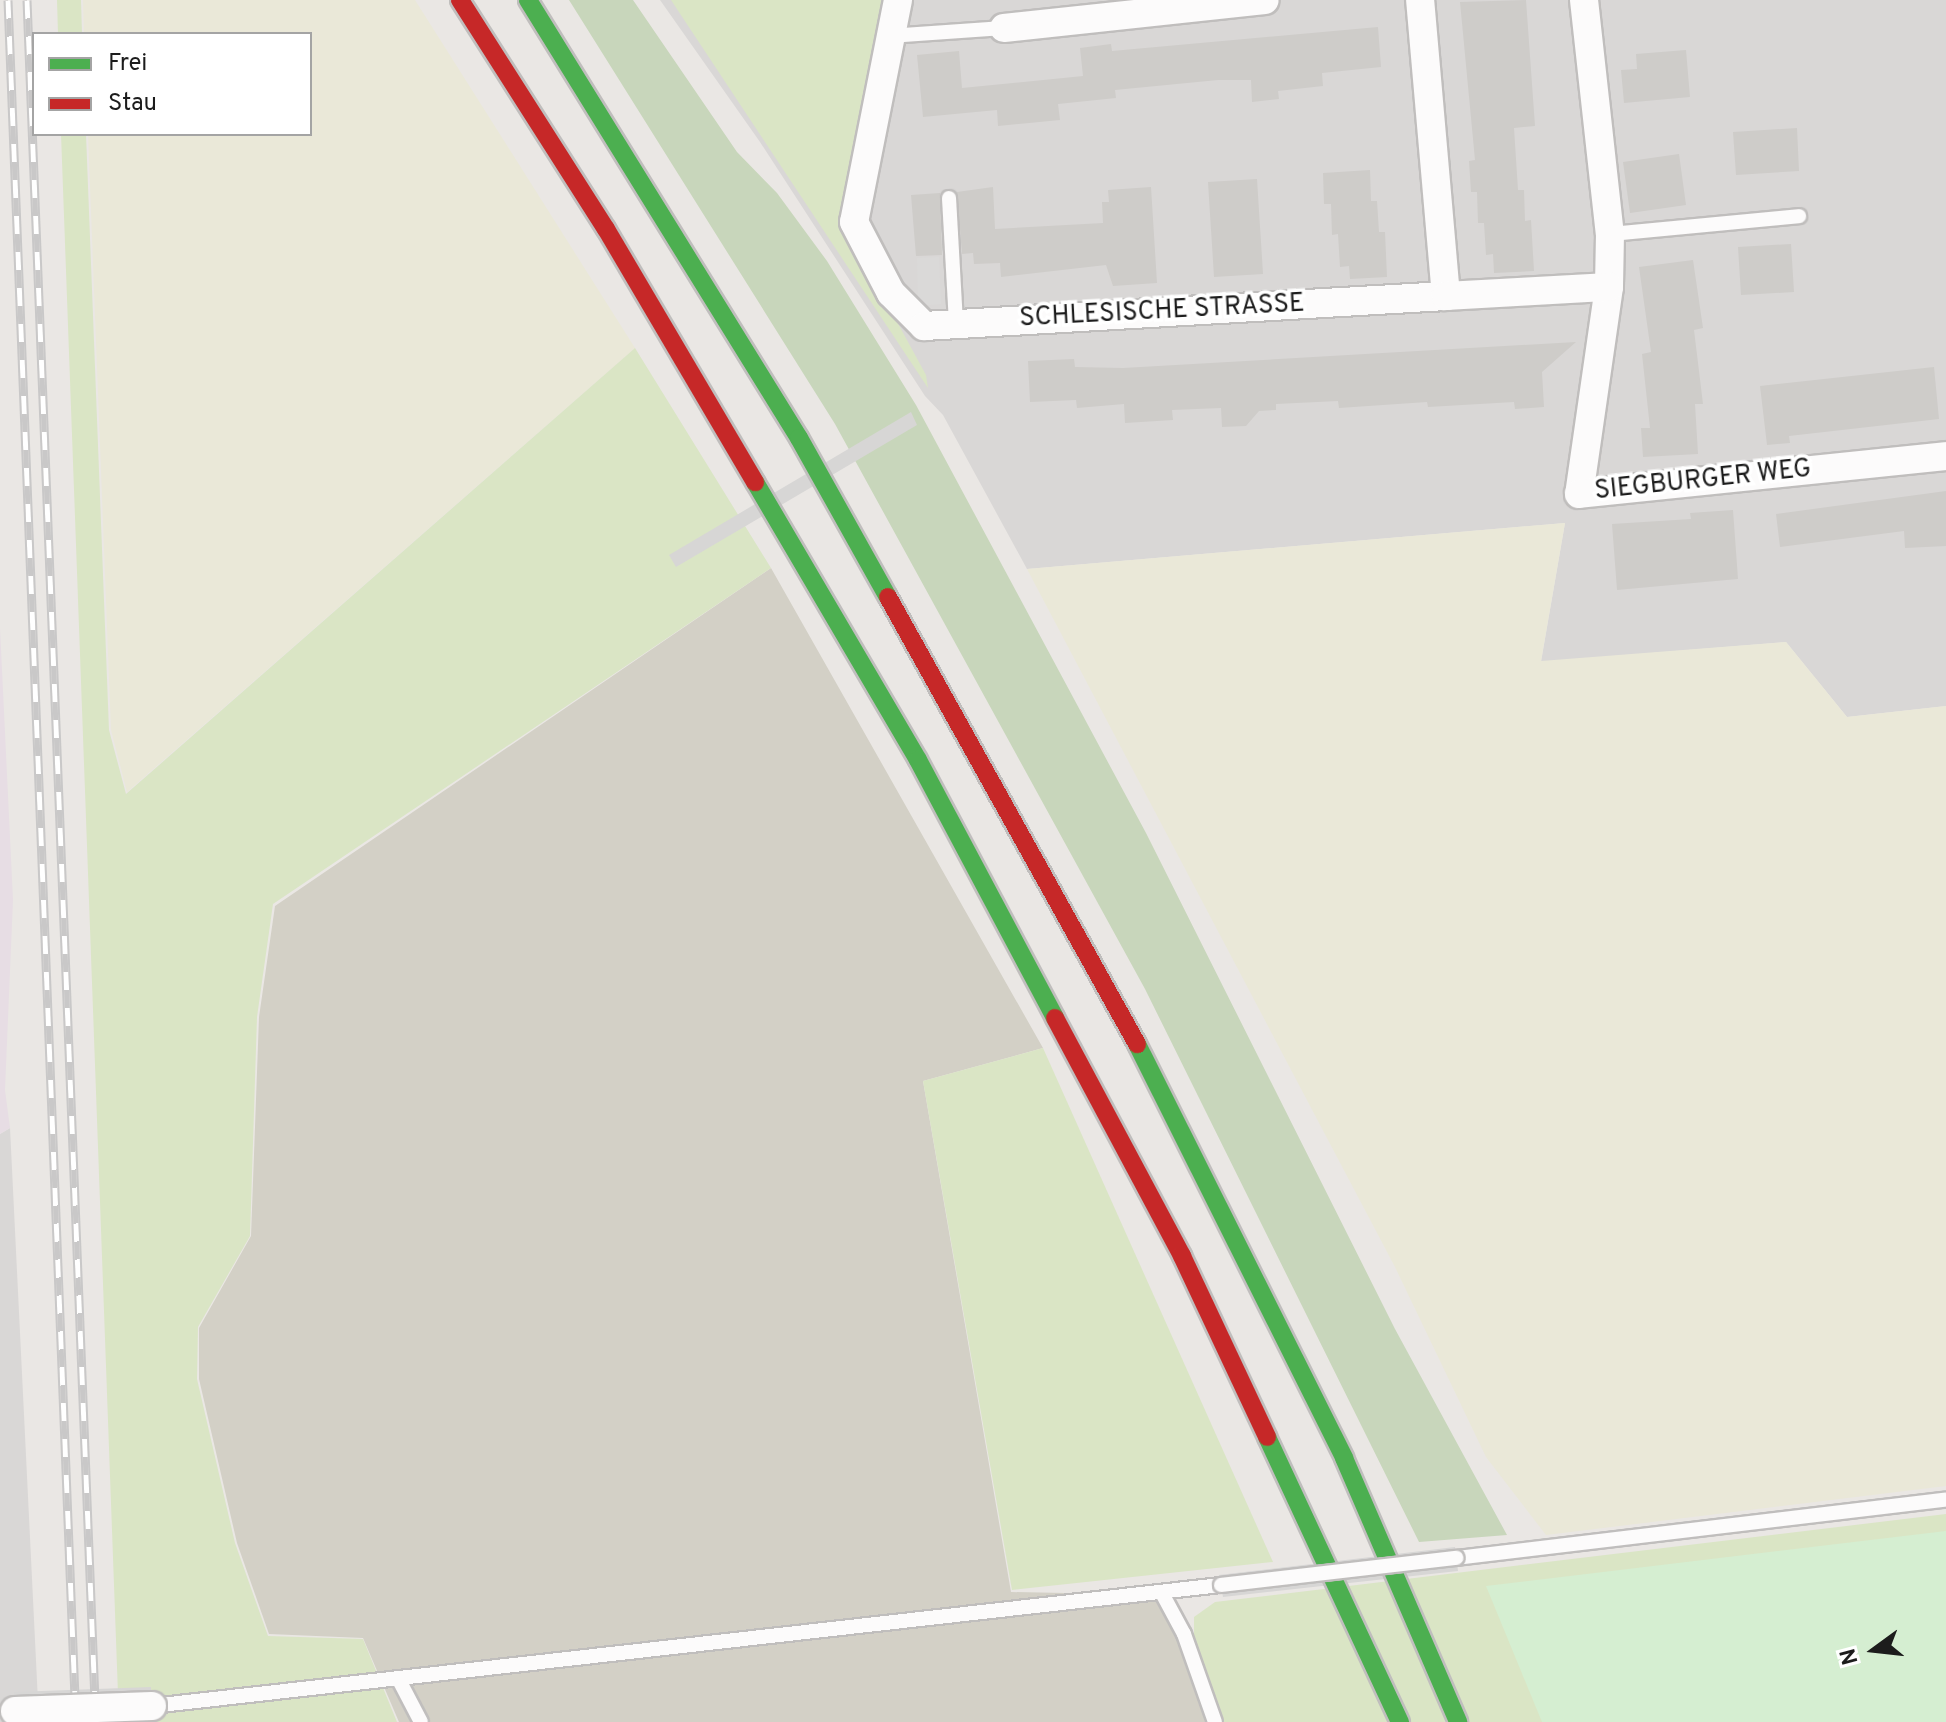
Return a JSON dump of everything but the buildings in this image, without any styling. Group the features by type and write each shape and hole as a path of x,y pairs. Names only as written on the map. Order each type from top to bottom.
{"highway":[{"path":"460,0 606,229 933,787 1182,1256 1400,1722"},
{"path":"528,0 799,438 1112,994 1344,1458 1458,1722"}],"street":[{"name":"SCHLESISCHE STRASSE","path":"898,0 854,222 891,293 924,326 1609,287"},
{"path":"1004,28 1264,0"},
{"path":"1420,0 1446,296"},
{"name":"SIEGBURGER WEG","path":"1584,0 1610,234 1609,287 1579,494 1946,456"},
{"path":"7,1710 152,1706"}],"lane":[{"path":"889,36 1004,28"},
{"path":"949,198 956,324"},
{"path":"1610,234 1799,216"},
{"path":"152,1706 399,1680 915,1617 1163,1595 1221,1585 1946,1500"},
{"path":"1163,1595 1184,1634 1215,1722"},
{"path":"399,1680 421,1722"}],"shaded area":[{"path":"83,0 415,0 635,348 127,792 111,730 88,136 312,136 312,32 84,32"},
{"path":"660,0 1946,0 1946,706 1847,717 1786,642 1541,662 1565,523 1027,569 943,415 925,396 760,142"},
{"path":"939,257 941,304 918,306 917,258"},
{"path":"1565,523 1541,661 1786,642 1847,717 1946,706 1946,1486 1546,1535 1486,1457 1395,1267 1027,569"},
{"path":"771,568 1043,1048 923,1081 1011,1592 1163,1595 1213,1722 399,1722 363,1638 269,1634 237,1543 199,1379 199,1328 251,1236 259,1017 275,906"},
{"path":"0,628 13,900 5,1090 10,1128 0,1134"},
{"path":"10,1128 39,1722 0,1722 0,1134"}],"green space":[{"path":"57,0 81,0 82,32 58,32"},
{"path":"569,0 633,0 737,152 777,193 827,261 916,405 1146,833 1395,1329 1507,1535 1419,1542 1145,989 835,424"},
{"path":"671,0 883,0 840,217 926,375 928,388"},
{"path":"61,136 86,136 109,730 126,794 635,348 771,568 273,904 257,1017 250,1236 198,1327 197,1379 235,1543 268,1636 363,1639 397,1722 119,1722"},
{"path":"1043,1048 1273,1562 1012,1590 923,1081"},
{"path":"1946,1514 1946,1722 1222,1722 1194,1643 1194,1617 1215,1602"},
{"path":"1946,1531 1946,1722 1542,1722 1486,1586"}],"pier":[{"path":"911,412 917,425 676,567 669,555"},
{"path":"1455,1547 1458,1571 1223,1597 1219,1575"},
{"path":"151,1687 152,1722 15,1722 14,1692"}],"railway":[{"path":"8,0 76,1722"},
{"path":"27,0 32,125"},
{"path":"32,136 96,1722"}],"traffic: fast":[{"path":"528,0 799,438 888,597"},
{"path":"755,482 918,760 1055,1018"},
{"path":"1137,1044 1344,1458 1458,1722"},
{"path":"1267,1437 1400,1722"}],"traffic: jam":[{"path":"460,0 606,229 755,482"},
{"path":"888,597 1137,1044"},
{"path":"1055,1018 1182,1256 1267,1437"}]}
